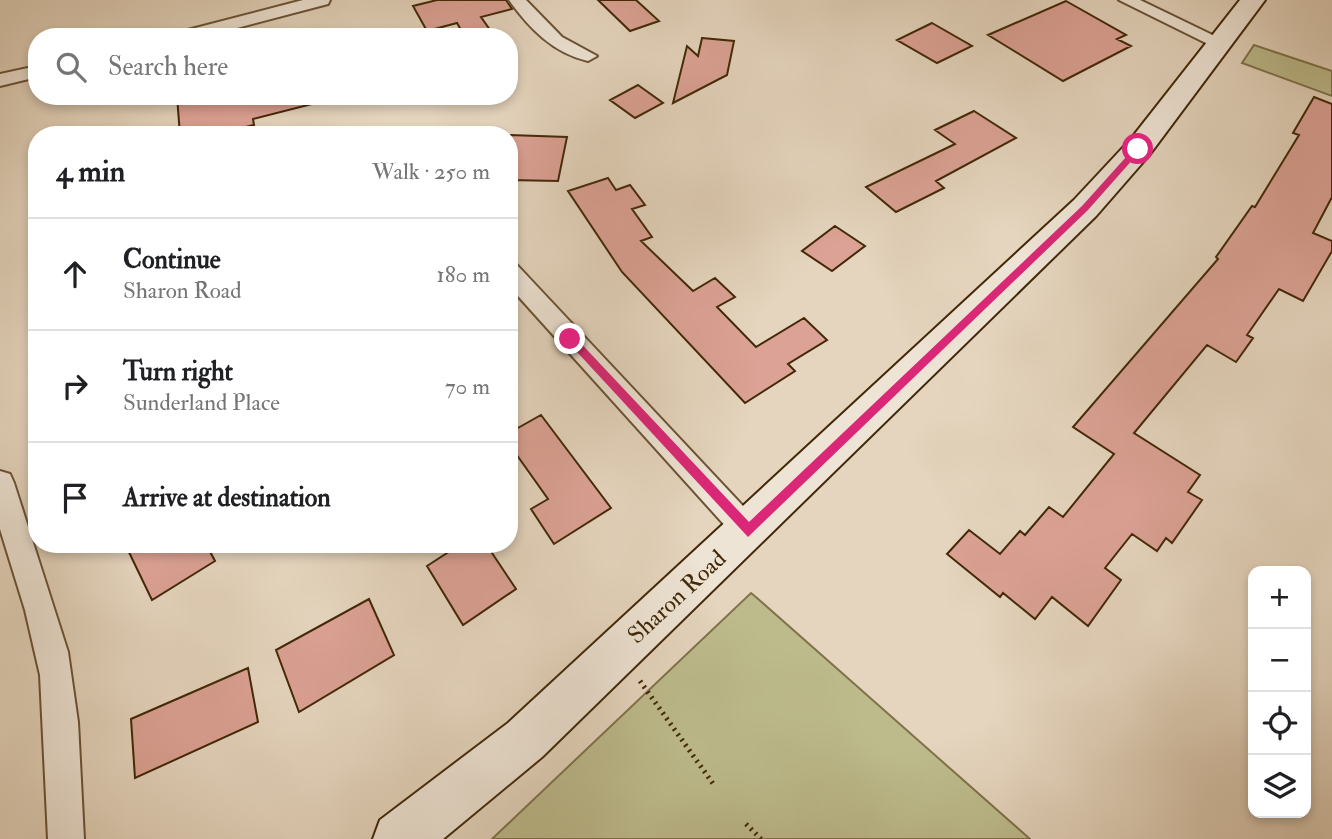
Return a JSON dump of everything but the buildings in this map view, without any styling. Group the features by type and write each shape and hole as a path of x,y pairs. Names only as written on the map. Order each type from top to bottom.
{"street":[{"path":"216,28 323,0"},
{"path":"517,0 553,40 565,49 588,56"},
{"path":"1126,0 1220,43"},
{"name":"Sharon Road","path":"399,839 525,740 1085,208 1140,147 1253,0"},
{"path":"0,80 28,73"},
{"path":"518,281 748,531"},
{"path":"0,483 40,606 52,655 61,716 66,839"}],"path":[{"path":"619,652 714,785"},
{"path":"746,824 761,839"}],"shaded area":[{"path":"1254,45 1332,71 1332,96 1242,63"},
{"path":"751,593 757,598 1030,839 492,839"}],"route":[{"path":"570,339 748,531 1085,208 1138,149"}]}
